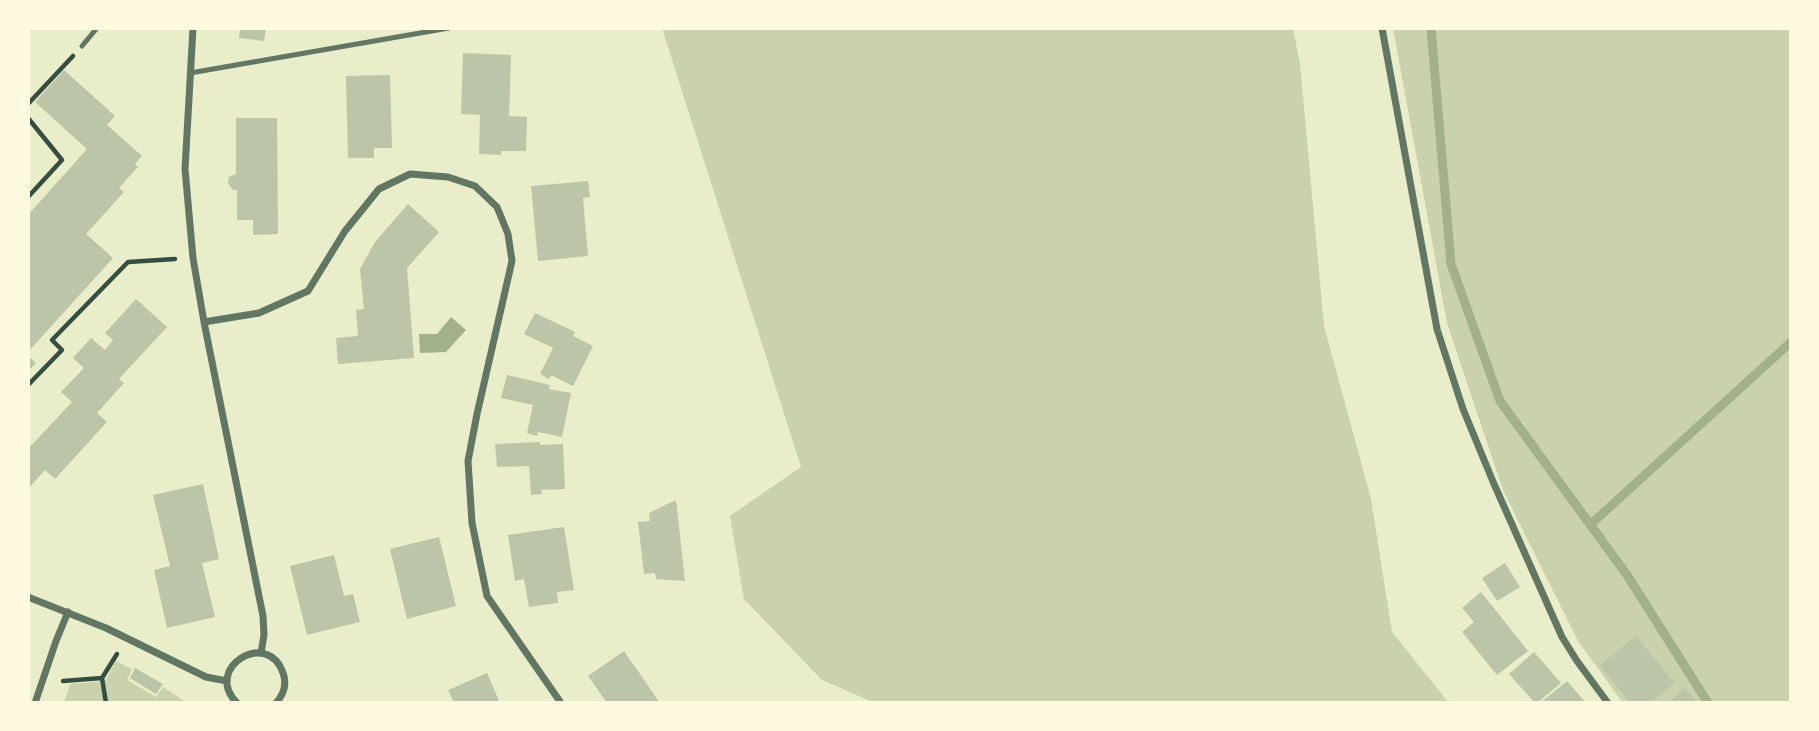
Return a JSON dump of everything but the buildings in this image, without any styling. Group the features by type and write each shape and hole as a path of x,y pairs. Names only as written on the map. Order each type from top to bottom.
{"street":[{"path":"193,28 185,169 193,258 263,616 261,653"},
{"path":"1382,28 1437,329 1463,409 1493,484 1562,637 1608,703"},
{"path":"204,322 259,313 308,291 345,231 379,189 410,174 448,177 475,186 497,207 508,234 512,261 468,461 472,523 487,596 561,703"},
{"path":"28,597 68,612 206,677 227,681"},
{"path":"35,703 68,612"},
{"path":"237,703 228,690 227,681 232,666 244,655 261,653 278,662 283,670 285,689 276,703"}],"lane":[{"path":"82,47 97,28"},
{"path":"190,73 449,28"}],"path":[{"path":"28,104 82,47"},
{"path":"28,118 62,160 28,197"},
{"path":"28,385 62,350 52,340 128,262 175,259"},
{"path":"106,703 102,678 117,654"},
{"path":"63,681 102,678"}],"shaded area":[{"path":"662,28 1293,28 1300,64 1324,326 1371,499 1392,632 1449,703 875,703 822,680 744,599 730,516 801,467"},
{"path":"1393,28 1791,28 1791,703 1623,703 1578,641 1503,490 1447,323"},
{"path":"451,317 466,330 446,352 420,353 419,334 437,334"},
{"path":"116,661 132,669 127,680 156,697 163,687 187,703 64,703 70,684 105,681"}],"waterway":[{"path":"1431,28 1451,264 1500,401 1627,575 1708,703"},
{"path":"1591,524 1791,342"}]}
